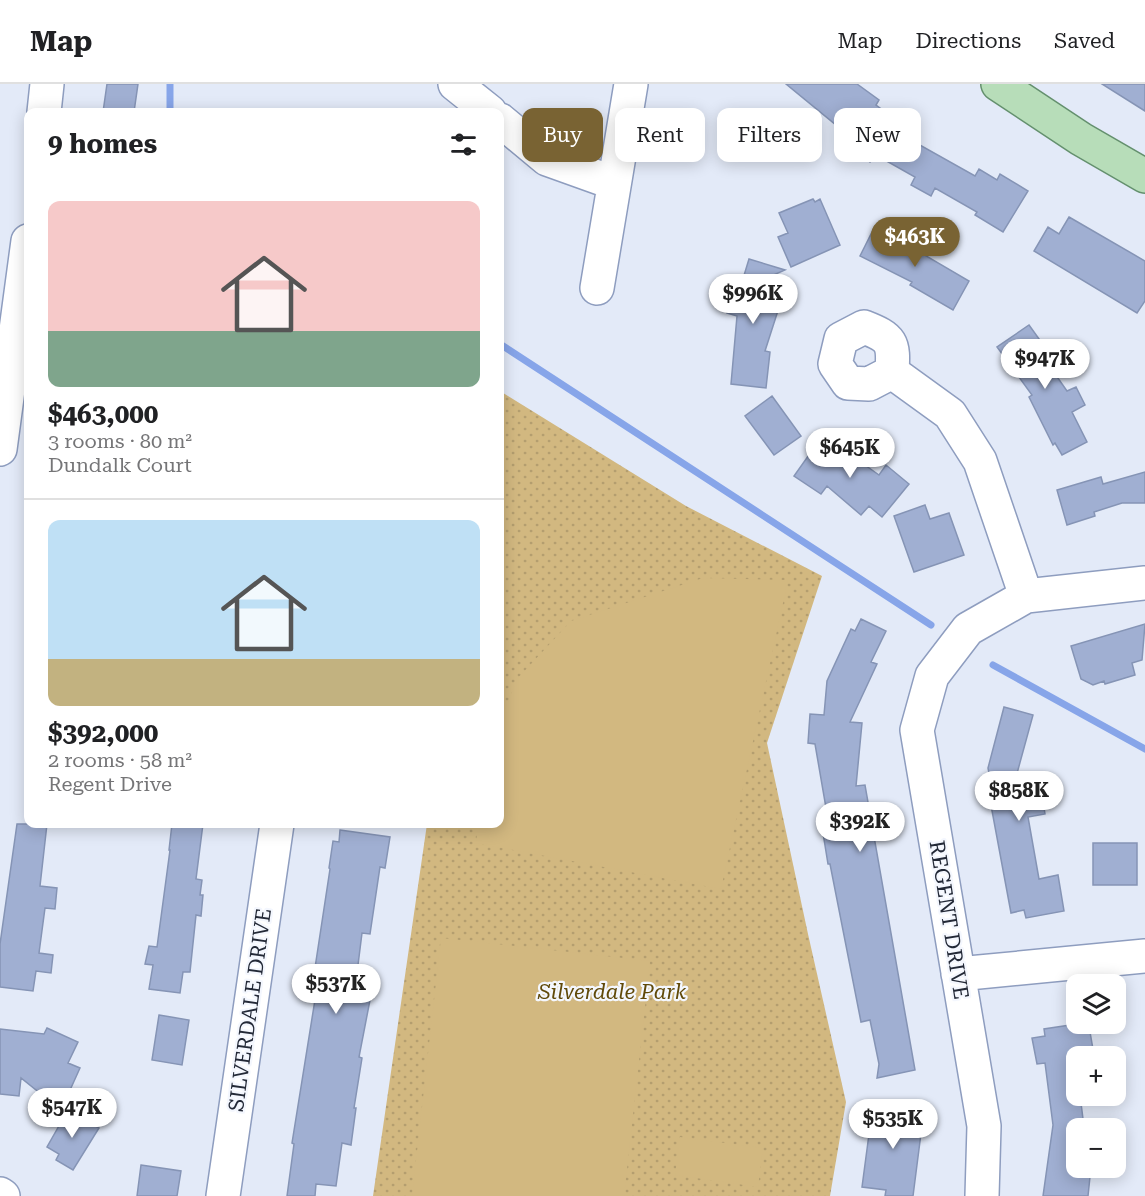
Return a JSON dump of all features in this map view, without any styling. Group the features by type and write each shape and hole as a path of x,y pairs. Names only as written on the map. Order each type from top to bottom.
{"main road":[{"path":"998,84 1081,139 1145,176"}],"street":[{"path":"44,108 47,84"},
{"path":"455,84 485,108"},
{"path":"597,288 631,84"},
{"path":"504,123 547,159 614,183"},
{"path":"0,448 24,271"},
{"path":"892,372 950,414 980,461 1026,596"},
{"name":"REGENT DRIVE","path":"982,1196 984,1126 917,730 932,676 968,629 1026,596 1145,583"},
{"name":"SILVERDALE DRIVE","path":"223,1196 277,828"},
{"path":"958,974 1145,956"}],"green space":[{"name":"Silverdale Park","path":"504,393 686,506 822,576 767,743 846,1102 830,1196 373,1196 426,828 504,828"},
{"path":"703,578 788,580 721,889 476,843 478,828 504,828 504,711 518,678 571,621"},
{"path":"441,938 650,961 624,1196 412,1196"},
{"path":"680,1137 763,1148 758,1187 675,1175"}],"building":[{"path":"107,84 138,84 135,108 104,108"},
{"path":"786,84 857,84 879,100 876,105 880,108 834,108 834,123 822,114 822,108 815,108"},
{"path":"1102,84 1145,84 1145,111"},
{"path":"921,146 975,176 979,169 997,180 1000,174 1028,191 1003,232 975,215 977,212 935,188 931,196 911,185 915,177 888,162 921,162"},
{"path":"813,199 815,202 820,199 840,245 791,267 778,237 788,233 779,213"},
{"path":"1069,217 1145,261 1145,301 1137,313 1034,251 1048,227 1059,234"},
{"path":"875,226 917,248 916,250 969,281 953,310 910,285 912,282 860,256"},
{"path":"749,259 785,270 751,285 783,295 765,351 770,352 766,388 731,384 737,316 727,313 737,281 742,282"},
{"path":"1029,325 1047,350 1041,354 1067,391 1076,387 1085,405 1072,412 1087,442 1062,455 1055,443 1053,445 1029,397 1032,395 997,347"},
{"path":"772,396 801,436 774,455 745,416"},
{"path":"823,435 879,475 886,465 909,484 882,517 869,506 861,515 827,486 821,494 794,476"},
{"path":"1145,472 1145,503 1122,503 1094,512 1095,516 1067,525 1057,490 1101,477 1103,484"},
{"path":"925,505 930,519 949,513 964,555 914,572 894,516"},
{"path":"861,619 886,631 871,662 877,664 850,722 862,723 856,786 865,785 915,1070 877,1078 879,1064 870,1020 861,1022 830,864 828,864 823,833 830,831 815,744 808,743 810,714 824,715 827,681 851,629 855,631"},
{"path":"1145,624 1142,660 1132,663 1135,675 1105,684 1104,681 1093,685 1081,679 1071,646"},
{"path":"1004,707 1033,715 1013,788 1040,784 1045,814 1028,817 1039,879 1058,875 1064,911 1026,918 1024,910 1011,913 990,800 994,799 988,768"},
{"path":"17,824 24,824 24,828 47,828 40,886 57,888 55,909 45,908 39,953 53,955 51,973 36,971 33,991 0,987 0,944"},
{"path":"172,828 202,828 196,879 202,880 201,916 196,915 190,972 183,972 180,993 149,989 153,965 145,964 149,946 157,947"},
{"path":"340,830 390,837 385,868 380,867 370,934 362,933 354,997 370,1000 359,1057 362,1058 351,1145 342,1143 336,1186 316,1184 315,1196 287,1196 294,1144 292,1143 318,981 313,981 329,868 333,841 339,842"},
{"path":"1093,843 1137,843 1137,885 1093,885"},
{"path":"159,1015 189,1020 182,1065 152,1060"},
{"path":"1066,1026 1066,1034 1090,1034 1092,1046 1066,1046 1066,1106 1081,1106 1083,1118 1066,1118 1066,1178 1090,1178 1088,1196 1043,1196 1053,1125 1045,1063 1037,1064 1032,1038 1045,1036 1044,1029"},
{"path":"47,1028 78,1042 68,1063 80,1068 61,1110 21,1078 19,1096 0,1094 0,1029 44,1034"},
{"path":"873,1104 924,1110 913,1196 885,1196 886,1190 862,1187"},
{"path":"68,1110 99,1128 73,1170 56,1160 59,1154 47,1147"},
{"path":"141,1165 181,1171 177,1196 137,1196"}],"waterway":[{"path":"170,84 170,108"},
{"path":"504,347 931,625"},
{"path":"993,665 1145,749"}]}
